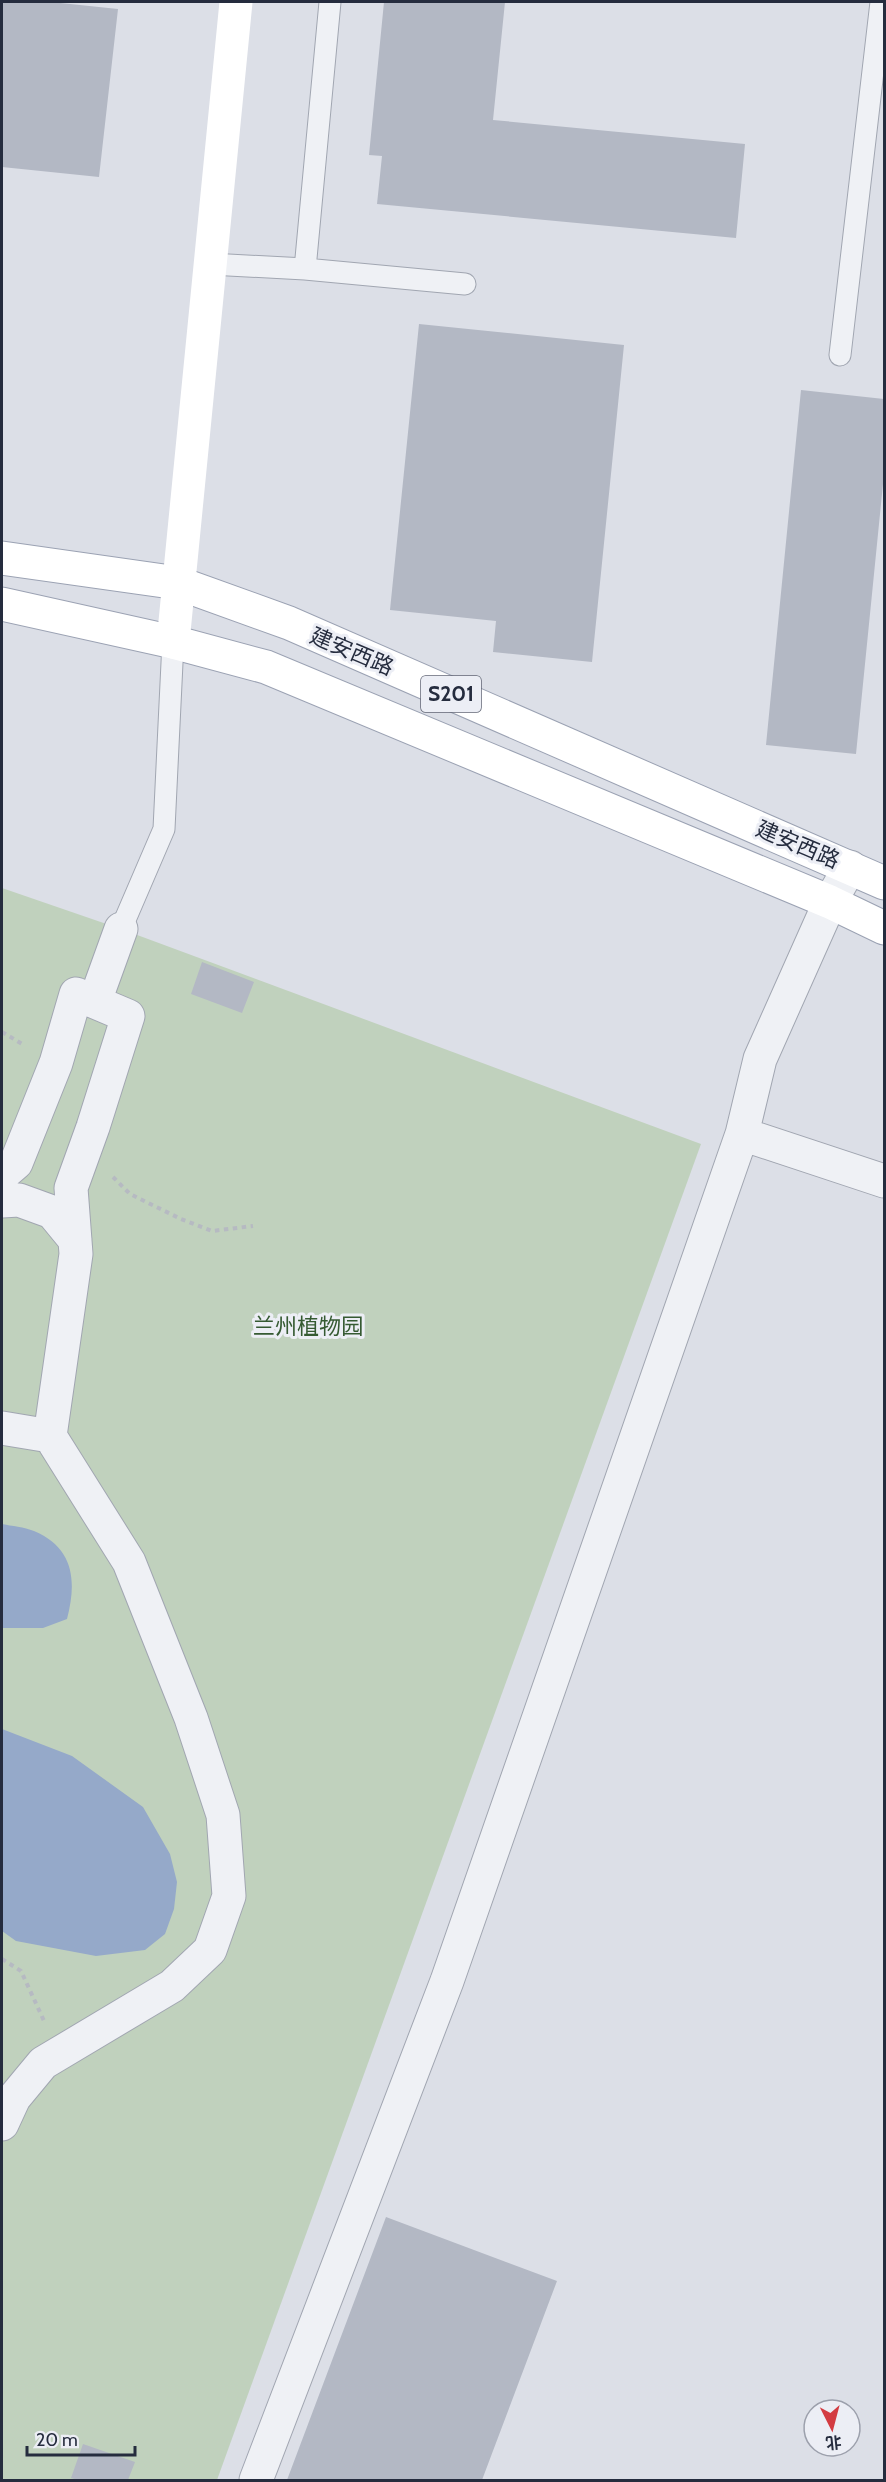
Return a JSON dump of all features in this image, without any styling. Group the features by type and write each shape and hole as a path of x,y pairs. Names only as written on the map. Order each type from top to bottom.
{"main road":[{"path":"173,642 236,2"},
{"name":"建安西路","path":"2,558 178,583 289,623 885,883"},
{"name":"建安西路","path":"2,604 173,642 266,667 830,902 885,928"}],"street":[{"path":"256,2481 447,1981 742,1134 760,1059 830,902 850,867"},
{"path":"95,1001 122,929"},
{"path":"2,1174 16,1162 56,1063 76,994 128,1016 71,1188 76,1254 50,1436 91,1498 129,1562 191,1718 223,1815 229,1896 210,1950 172,1986 43,2063 14,2098 2,2124"},
{"path":"742,1134 885,1181"},
{"path":"2,1202 19,1200 52,1212 75,1240"},
{"path":"2,1428 50,1436"}],"lane":[{"path":"305,269 330,2"},
{"path":"840,355 881,2"},
{"path":"210,264 305,269 465,284"},
{"path":"122,929 164,829 173,642"}],"path":[{"path":"93,1127 110,1174 130,1194 181,1219 212,1231 253,1226"},
{"path":"2,1959 21,1971 60,2054"}],"green space":[{"name":"兰州植物园","path":"2,888 121,929 701,1144 217,2480 2,2480"}],"water":[{"path":"2,1524 34,1531 47,1538 65,1556 72,1579 67,1619 43,1628 2,1628"},
{"path":"2,1729 72,1756 143,1807 170,1854 177,1882 174,1909 165,1934 145,1950 96,1956 16,1941 2,1931"}],"building":[{"path":"2,2 51,2 118,9 99,177 2,167"},
{"path":"384,2 505,2 493,120 745,144 736,238 377,204 382,156 369,155"},
{"path":"419,324 624,345 592,662 493,652 496,621 390,610"},
{"path":"801,390 884,399 884,474 856,754 766,745"},
{"path":"202,962 254,982 242,1013 191,994"},
{"path":"386,2217 557,2281 482,2480 287,2480"},
{"path":"83,2444 135,2462 128,2480 71,2478"}]}
